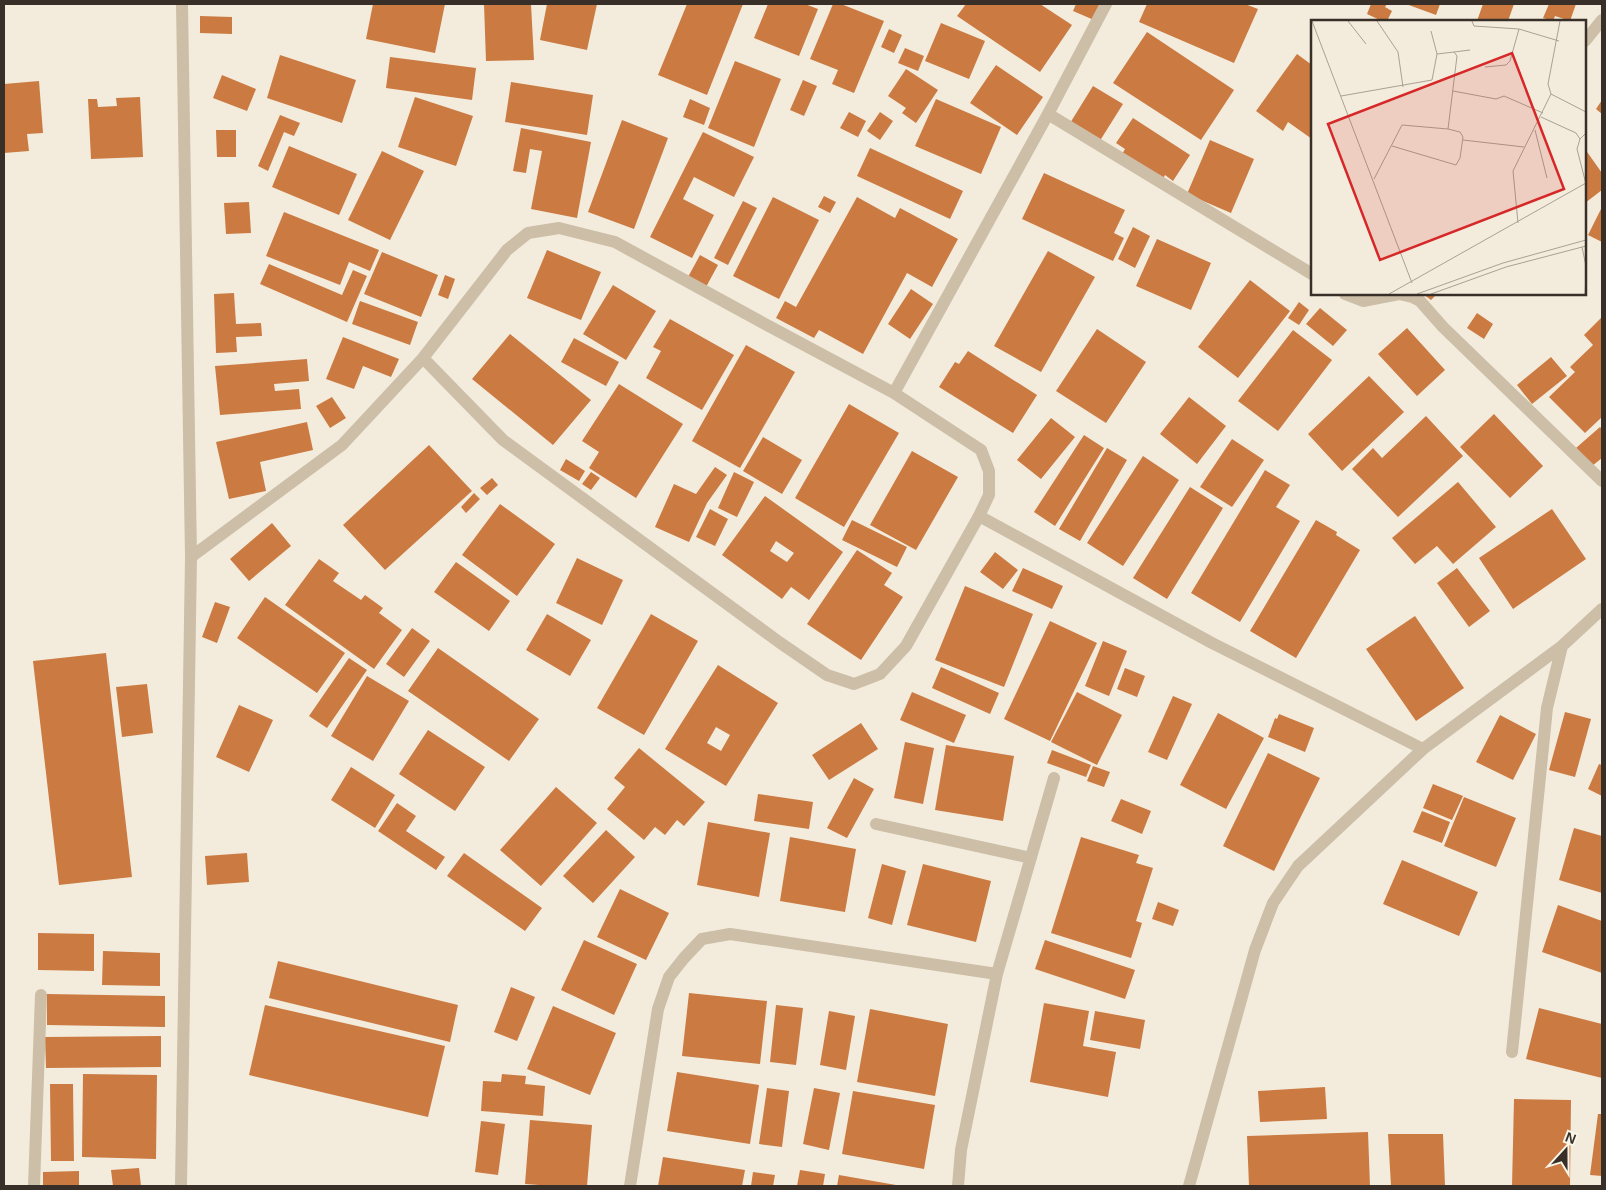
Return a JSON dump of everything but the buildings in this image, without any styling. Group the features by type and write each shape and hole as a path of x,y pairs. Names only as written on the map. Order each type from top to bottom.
{"street":[{"path":"181,1186 191,557 182,4"},
{"path":"894,393 1048,114 1106,4"},
{"path":"1586,40 1602,20"},
{"path":"1048,114 1311,273"},
{"path":"191,557 342,445 424,358 507,250 528,233 559,228 615,242 894,393 981,450 989,471 989,495 906,646 880,674 854,684 827,675 779,642 504,440 424,358"},
{"path":"1348,295 1363,301 1394,295"},
{"path":"1403,295 1420,301 1443,327 1602,481"},
{"path":"979,516 1212,643 1423,750"},
{"path":"1189,1186 1255,950 1273,903 1298,866 1423,750 1562,646 1602,608"},
{"path":"1512,1052 1547,708 1562,646"},
{"path":"958,1186 961,1150 997,974 1054,778"},
{"path":"876,824 1030,858"},
{"path":"630,1186 658,1009 668,977 702,940 730,934 997,974"},
{"path":"34,1186 41,996"}]}
